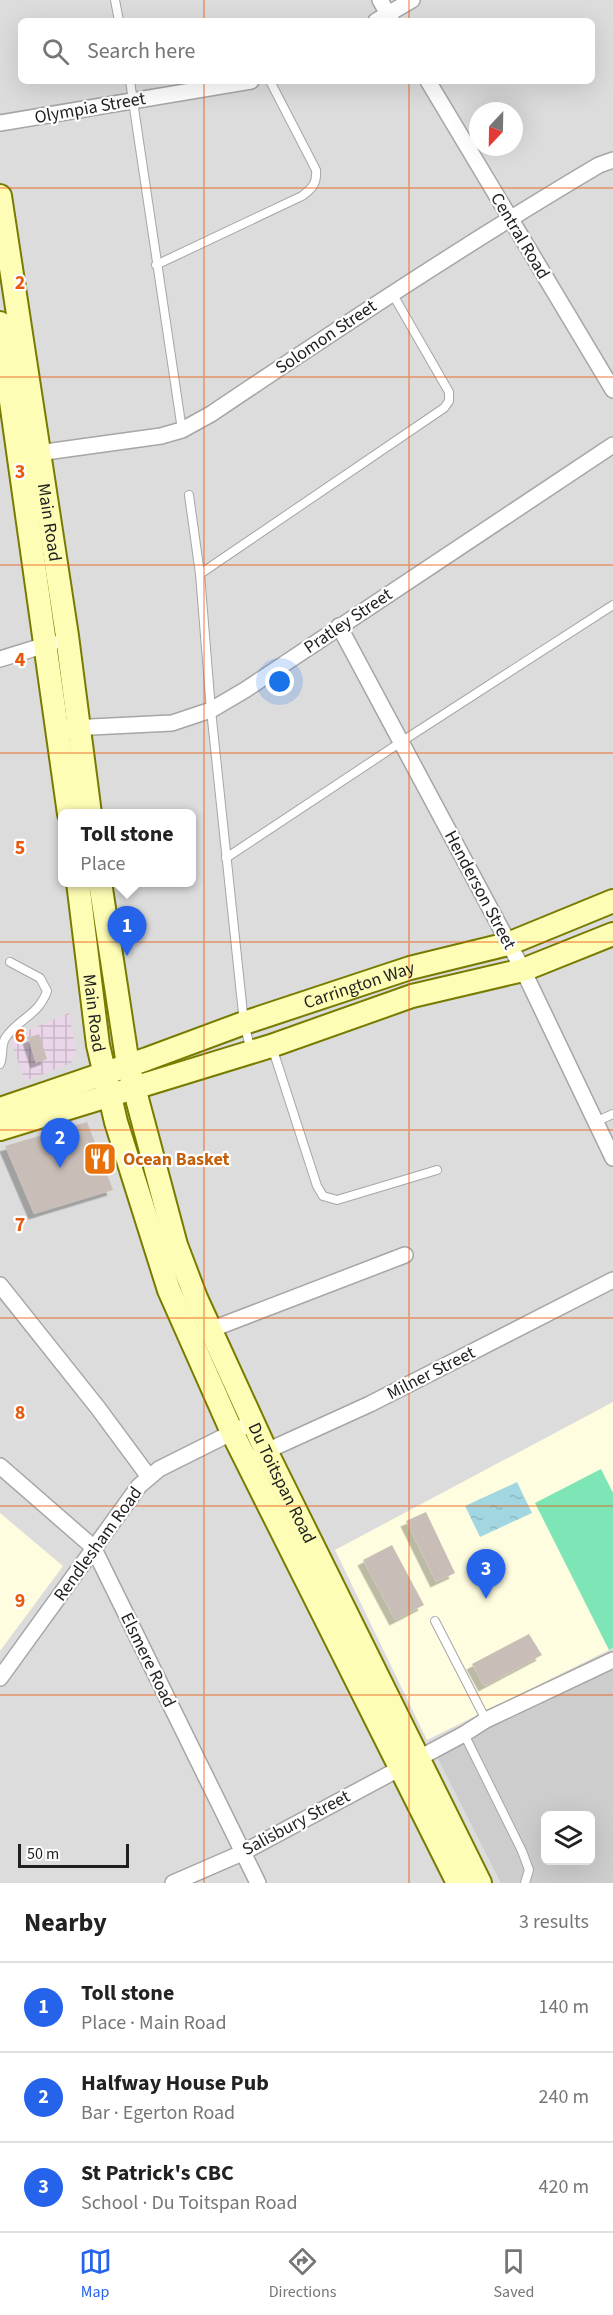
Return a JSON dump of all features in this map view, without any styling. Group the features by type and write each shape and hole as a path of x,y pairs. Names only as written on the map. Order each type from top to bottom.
{"street":[{"path":"380,0 386,18"},
{"path":"387,18 412,0"},
{"name":"Olympia Street","path":"0,123 233,84"},
{"name":"Central Road","path":"430,84 613,390"},
{"name":"Solomon Street","path":"28,454 161,436 182,430 211,414 392,292 599,165 613,160"},
{"name":"Main Road","path":"0,196 28,454 68,729 69,809"},
{"name":"Main Road","path":"0,323 28,454"},
{"name":"Pratley Street","path":"68,729 172,723 211,710 245,690 613,445"},
{"name":"Henderson Street","path":"339,626 523,970 613,1158"},
{"path":"0,659 57,641"},
{"name":"Main Road","path":"68,729 89,809"},
{"name":"Main Road","path":"79,887 98,1045 105,1072"},
{"name":"Main Road","path":"101,887 131,1075"},
{"name":"Carrington Way","path":"0,1129 111,1094 131,1075 244,1023 410,968 508,944 613,901"},
{"name":"Carrington Way","path":"0,1109 105,1072 131,1075 261,1048 412,996 523,970 613,934"},
{"name":"Du Toitspan Road","path":"105,1072 116,1122 153,1244 170,1290 200,1334 253,1422 257,1456 408,1762 458,1883"},
{"name":"Du Toitspan Road","path":"131,1075 200,1334 232,1432 257,1456"},
{"path":"200,1334 405,1256"},
{"name":"Milner Street","path":"257,1456 370,1404 613,1280"},
{"path":"0,1285 98,1408 149,1477"},
{"name":"Rendlesham Road","path":"0,1678 132,1493 159,1469 253,1422"},
{"name":"Elsmere Road","path":"0,1466 93,1547 258,1883"},
{"name":"Salisbury Street","path":"173,1883 243,1853 486,1720 613,1660"},
{"name":"Du Toitspan Road","path":"408,1762 480,1883"}],"lane":[{"path":"115,0 118,18"},
{"path":"130,84 182,430"},
{"path":"156,265 302,196 312,189 316,180 316,170 272,84"},
{"path":"200,574 444,408 449,400 449,392 392,292"},
{"path":"189,495 200,574 211,710 244,1023 261,1048 323,1196 337,1200 437,1170"},
{"path":"226,858 613,605"},
{"path":"0,1064 2,1046 6,1036 38,1008 47,991 40,978 10,962"},
{"path":"596,1122 613,1114"},
{"path":"435,1621 486,1720"},
{"path":"464,1734 522,1851 529,1870 525,1883"}],"shaded area":[{"path":"0,0 613,0 613,1883 0,1883"},
{"path":"69,1013 76,1052 71,1063 25,1081 10,1038"},
{"path":"613,1402 613,1648 427,1740 335,1550"},
{"path":"0,1513 63,1566 0,1651"},
{"path":"613,1667 613,1883 501,1883 433,1749"}],"green space":[{"path":"601,1469 613,1493 613,1648 609,1650 535,1503"}],"water":[{"path":"517,1482 532,1513 480,1537 465,1506"}],"building":[{"path":"39,1034 47,1059 36,1063 28,1038"},
{"path":"87,1122 113,1190 34,1214 5,1146"},
{"path":"426,1512 455,1573 436,1582 406,1521"},
{"path":"392,1545 424,1605 395,1620 363,1560"},
{"path":"529,1634 542,1655 484,1686 472,1664"}],"place":[{"name":"Toll stone","path":"127,956"},
{"name":"Ocean Basket","path":"100,1159"},
{"name":"Halfway House Pub","path":"60,1168"},
{"name":"St Patrick's CBC","path":"486,1599"}]}
